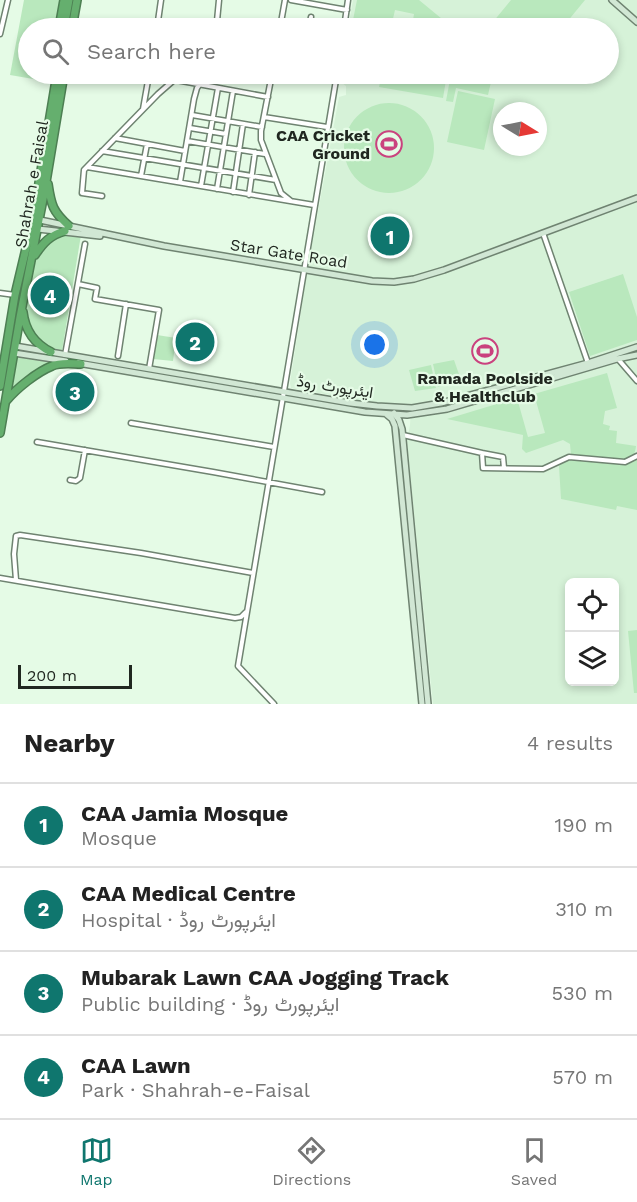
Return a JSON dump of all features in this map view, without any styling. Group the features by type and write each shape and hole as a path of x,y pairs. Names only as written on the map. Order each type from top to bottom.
{"highway":[{"path":"61,18 64,0"},
{"path":"66,18 69,0"},
{"path":"74,18 77,2"},
{"name":"Shahrah e Faisal","path":"24,295 38,229 36,219 54,84"},
{"name":"Shahrah e Faisal","path":"36,219 46,179 62,84"},
{"path":"32,258 48,238 67,229 51,204 46,179"},
{"path":"0,386 15,295 36,219"},
{"path":"0,433 24,295"},
{"path":"24,295 24,321 36,342 51,352"},
{"path":"5,402 27,382 52,366 81,364"}],"main road":[{"path":"612,0 637,22"},
{"name":"Star Gate Road","path":"38,229 67,229 102,233 304,270 372,281 394,282 444,270 637,198"},
{"name":"Star Gate Road","path":"36,219 67,229"},
{"path":"566,371 637,347"},
{"name":"ایئرپورٹ روڈ","path":"14,349 51,352 149,369 386,414 399,416 412,411"},
{"name":"ایئرپورٹ روڈ","path":"14,349 81,364 283,395 386,407 399,416"},
{"path":"386,407 412,411 447,409 566,371 637,355"},
{"path":"402,432 405,419 412,411"},
{"path":"386,414 395,426 422,704"},
{"path":"395,426 399,416"},
{"path":"399,416 428,704"}],"street":[{"path":"0,34 8,0"},
{"path":"158,18 161,0"},
{"path":"217,18 219,0"},
{"path":"282,18 285,0"},
{"path":"291,0 347,10"},
{"path":"346,18 348,0"},
{"path":"143,110 147,84"},
{"path":"102,196 82,192 84,170 169,84"},
{"path":"195,84 267,97"},
{"path":"270,84 261,140 281,193 291,201"},
{"path":"274,704 238,666 335,84"},
{"path":"180,182 197,88 200,85"},
{"path":"201,186 218,88"},
{"path":"217,189 233,91"},
{"path":"192,115 262,128"},
{"path":"264,117 327,128"},
{"path":"233,192 243,124"},
{"path":"190,128 226,135"},
{"path":"115,138 185,151"},
{"path":"188,141 266,154"},
{"path":"141,176 147,144"},
{"path":"102,151 276,180"},
{"path":"249,195 255,152"},
{"path":"87,167 314,206"},
{"path":"543,233 588,363"},
{"path":"65,355 85,244"},
{"path":"78,284 97,288 95,299 159,310 149,369"},
{"path":"0,293 15,295"},
{"path":"118,356 126,304"},
{"path":"617,359 637,381"},
{"path":"131,423 274,447"},
{"path":"402,432 503,457 504,468"},
{"path":"37,442 322,492"},
{"path":"70,480 76,481 80,478 85,450"},
{"path":"482,453 483,468 543,469 569,457 625,462 637,456"},
{"path":"16,580 14,554 16,536 20,535 253,573"},
{"path":"0,578 235,618 241,617 246,611"}],"shaded area":[{"path":"353,0 637,0 637,704 433,704 407,442 411,405 380,404 291,388 290,383 307,272 339,97 346,95 346,86 343,84 619,84 619,18 350,18"},
{"path":"192,326 209,328 205,349 208,351 208,356 182,351 185,339 189,339"}],"green space":[{"path":"24,0 60,0 57,18 21,18"},
{"path":"357,0 419,0 441,18 413,18 414,14 395,10 393,18 353,18"},
{"path":"511,0 585,0 570,18 496,18"},
{"path":"18,32 18,76 10,75"},
{"path":"380,84 445,84 443,98 379,87"},
{"path":"449,84 491,84 488,95 456,88 453,102 446,101"},
{"path":"458,91 495,99 484,150 447,142"},
{"name":"CAA Cricket Ground","path":"389,103 406,106 421,116 431,131 434,148 431,165 421,180 406,190 389,193 372,190 357,180 347,165 344,148 347,131 357,116 372,106"},
{"path":"69,234 81,235 62,351 48,347 37,338 29,327 26,310 34,267 40,251 51,240"},
{"path":"623,274 637,317 637,340 590,356 569,292"},
{"path":"157,335 176,338 173,361 153,359"},
{"name":"Ramada Poolside & Healthclub","path":"493,339 498,355 478,362 472,346"},
{"path":"18,355 56,361 13,388 11,387"},
{"path":"454,360 461,380 438,387 433,364"},
{"path":"431,365 436,388 415,391 409,370"},
{"path":"607,373 617,408 605,411 603,424 610,426 609,430 617,431 616,443 636,446 633,455 624,461 571,455 570,444 563,440 526,453 522,449 523,435 447,419 517,398 528,437 545,433 534,394"},
{"path":"636,458 637,510 617,506 616,510 561,499 559,466 564,461 575,459 625,464"},
{"path":"637,630 637,693 634,693 628,631"}],"place":[{"name":"CAA Cricket Ground","path":"389,144"},
{"name":"CAA Jamia Mosque","path":"390,236"},
{"name":"CAA Lawn","path":"50,295"},
{"name":"CAA Medical Centre","path":"195,342"},
{"name":"Ramada Poolside & Healthclub","path":"485,351"},
{"name":"Mubarak Lawn CAA Jogging Track","path":"75,392"}]}
